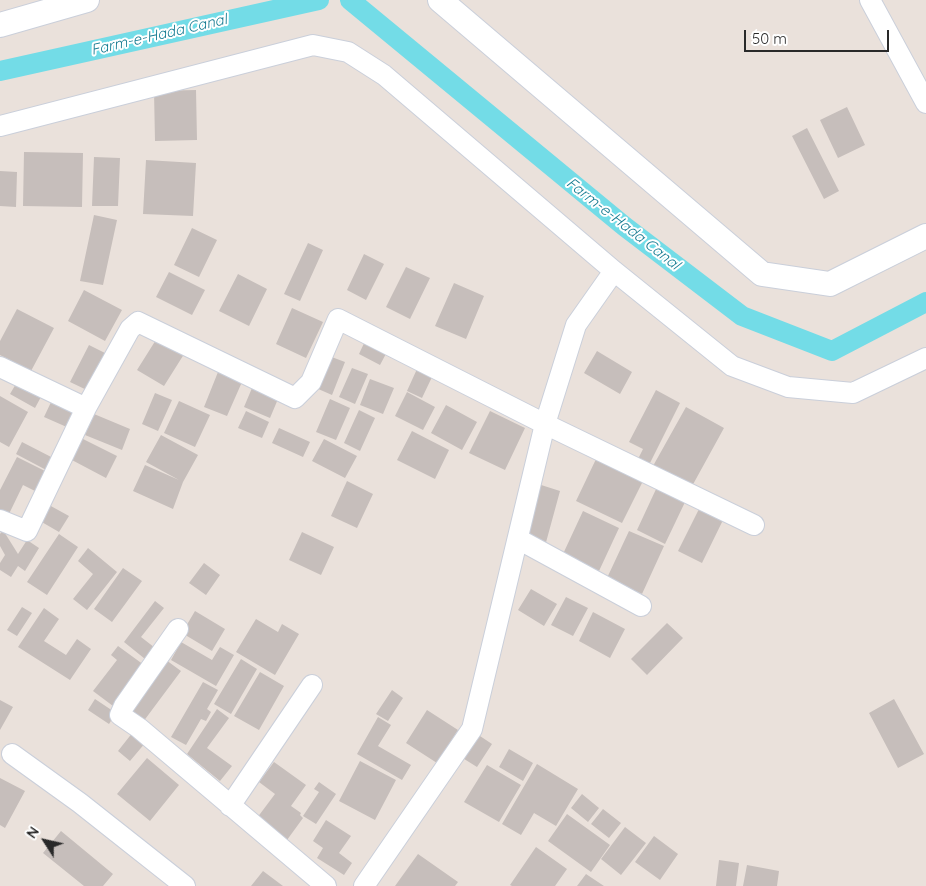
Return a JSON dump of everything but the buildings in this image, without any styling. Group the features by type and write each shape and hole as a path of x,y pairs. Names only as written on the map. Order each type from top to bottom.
{"street":[{"path":"440,0 762,274 830,284 926,236"},
{"path":"870,0 926,103"},
{"path":"0,25 82,1"},
{"path":"0,126 313,45 348,52 384,75 614,271 732,366 788,387 853,393 926,358"},
{"path":"364,886 472,729 545,424 576,324 614,271"},
{"path":"0,520 27,531 86,408 130,329 138,322 295,398 311,382 338,319 545,424 754,525"},
{"path":"0,367 86,408"},
{"path":"518,539 641,606"},
{"path":"178,629 124,706 120,715 326,886"},
{"path":"230,806 312,685"},
{"path":"12,754 80,803 185,886"}],"waterway":[{"name":"Farm-e-Hada Canal","path":"0,71 319,0"},
{"name":"Farm-e-Hada Canal","path":"350,0 624,226 742,316 832,351 926,302"}]}
